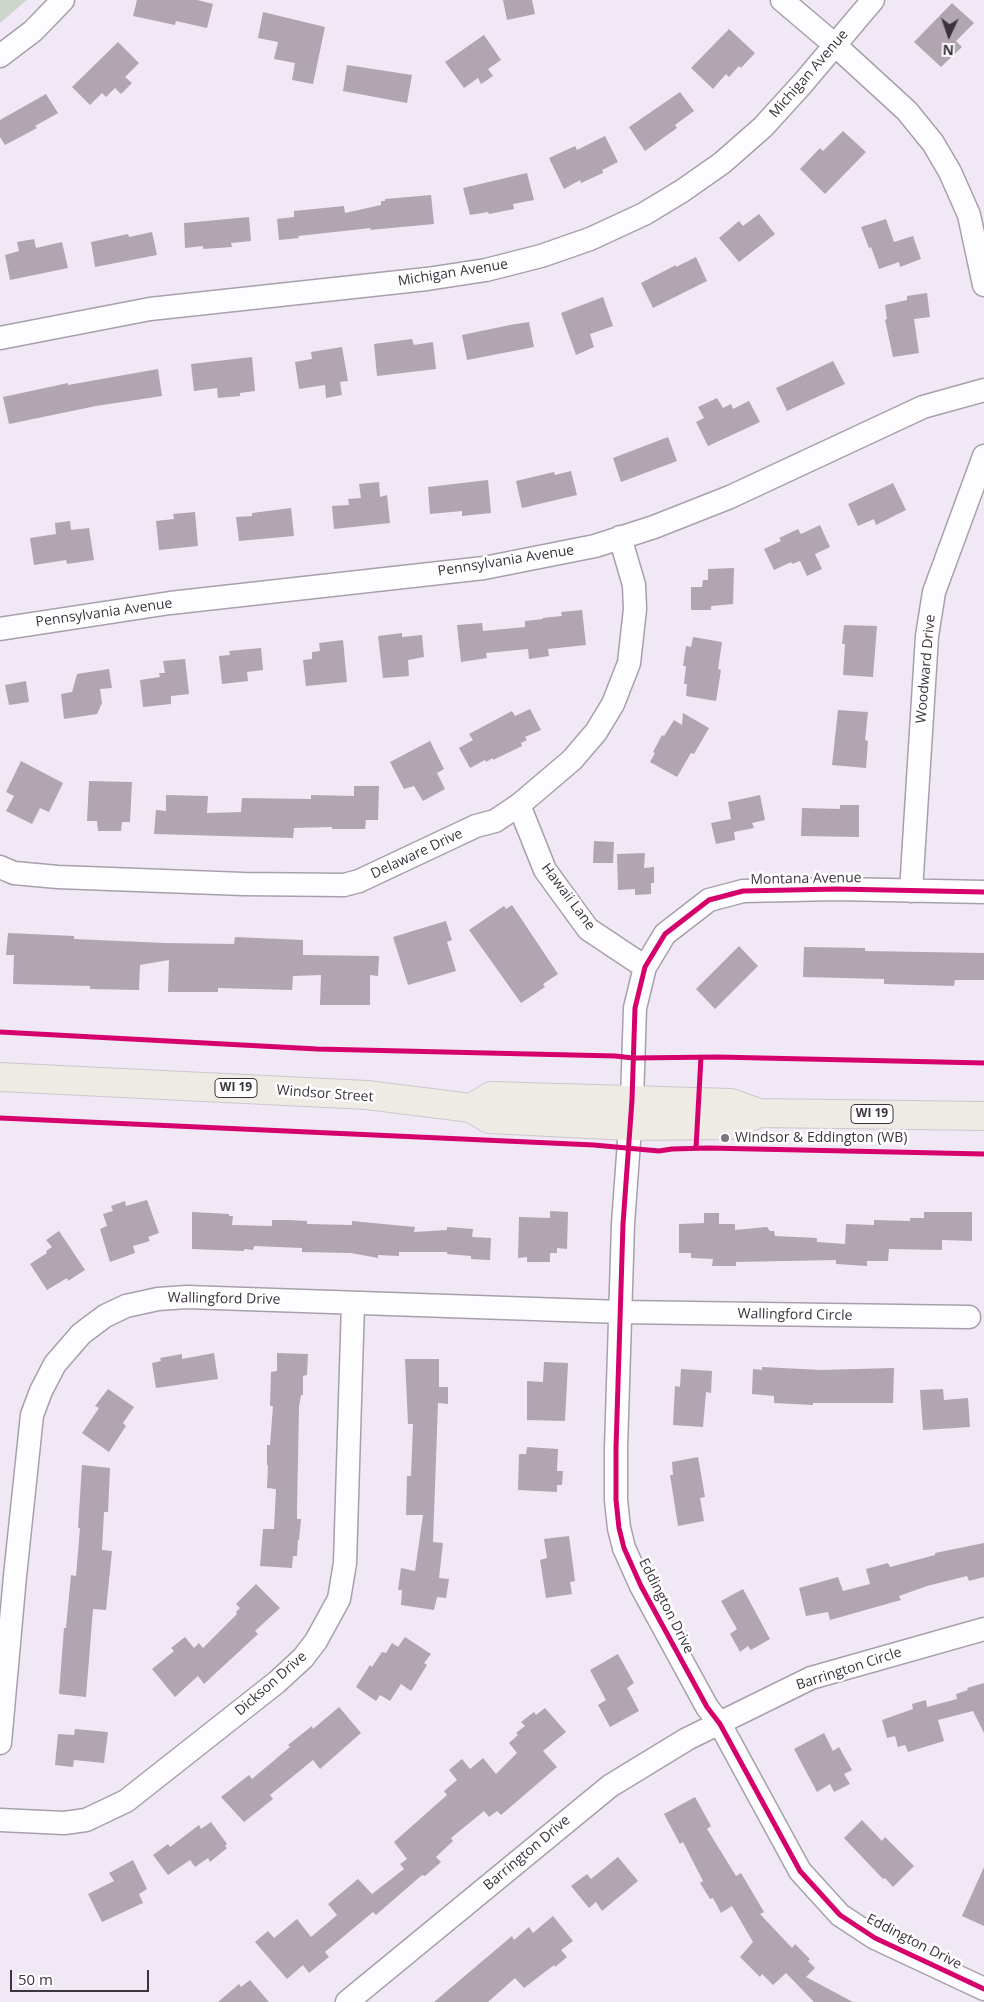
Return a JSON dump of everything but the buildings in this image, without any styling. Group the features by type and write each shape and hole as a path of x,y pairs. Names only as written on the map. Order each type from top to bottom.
{"main road":[{"name":"Windsor Street","path":"0,1077 367,1096 471,1108 490,1119 631,1113 734,1125 759,1113 984,1116"}],"street":[{"path":"0,56 34,31 64,0"},
{"path":"782,0 835,45 907,111 933,143 950,172 969,215 984,285"},
{"name":"Michigan Avenue","path":"0,338 150,309 427,279 486,270 541,256 590,240 644,214 682,191 722,163 763,127 873,0"},
{"name":"Pennsylvania Avenue","path":"0,629 170,603 484,568 595,546 654,527 730,497 923,407 984,390"},
{"name":"Woodward Drive","path":"911,891 927,636 934,592 984,456"},
{"name":"Delaware Drive","path":"0,867 14,873 58,877 243,884 344,885 368,877 476,826 495,822 520,805 572,760 596,732 612,704 629,663 635,609 634,585 620,538"},
{"name":"Hawaii Lane","path":"520,805 545,870 588,929 645,968"},
{"name":"Montana Avenue","path":"631,1113 635,1008 645,968 665,934 710,900 744,891 771,889 984,892"},
{"name":"Eddington Drive","path":"631,1113 623,1224 616,1466 616,1500 624,1548 641,1586 707,1707 720,1724 800,1870 840,1915 875,1938 984,1989"},
{"name":"Wallingford Drive","path":"0,1743 32,1416 41,1391 56,1364 81,1334 105,1316 126,1306 158,1299 186,1297 620,1312"},
{"name":"Dickson Drive","path":"0,1820 64,1823 86,1820 120,1804 185,1756 277,1682 303,1658 316,1641 339,1599 345,1563 353,1303"},
{"name":"Wallingford Circle","path":"620,1312 969,1317"},
{"name":"Barrington Circle","path":"720,1724 810,1678 984,1629"},
{"name":"Barrington Drive","path":"347,2002 610,1786 687,1739 720,1724"}],"shaded area":[{"path":"0,0 27,0 0,23"}],"cycle path":[{"path":"984,892 837,889 743,891 709,900 665,934 645,967 635,1008 632,1100 623,1224 616,1448 616,1500 619,1528 624,1548 641,1586 707,1707 720,1724 800,1871 840,1915 875,1938 984,1989"},
{"path":"0,1032 317,1049 633,1058 717,1057 984,1063"},
{"path":"696,1148 701,1057"},
{"path":"0,1118 594,1145 659,1151 708,1148 984,1154"}],"place":[{"name":"Windsor & Eddington (WB)","path":"725,1138"}]}
